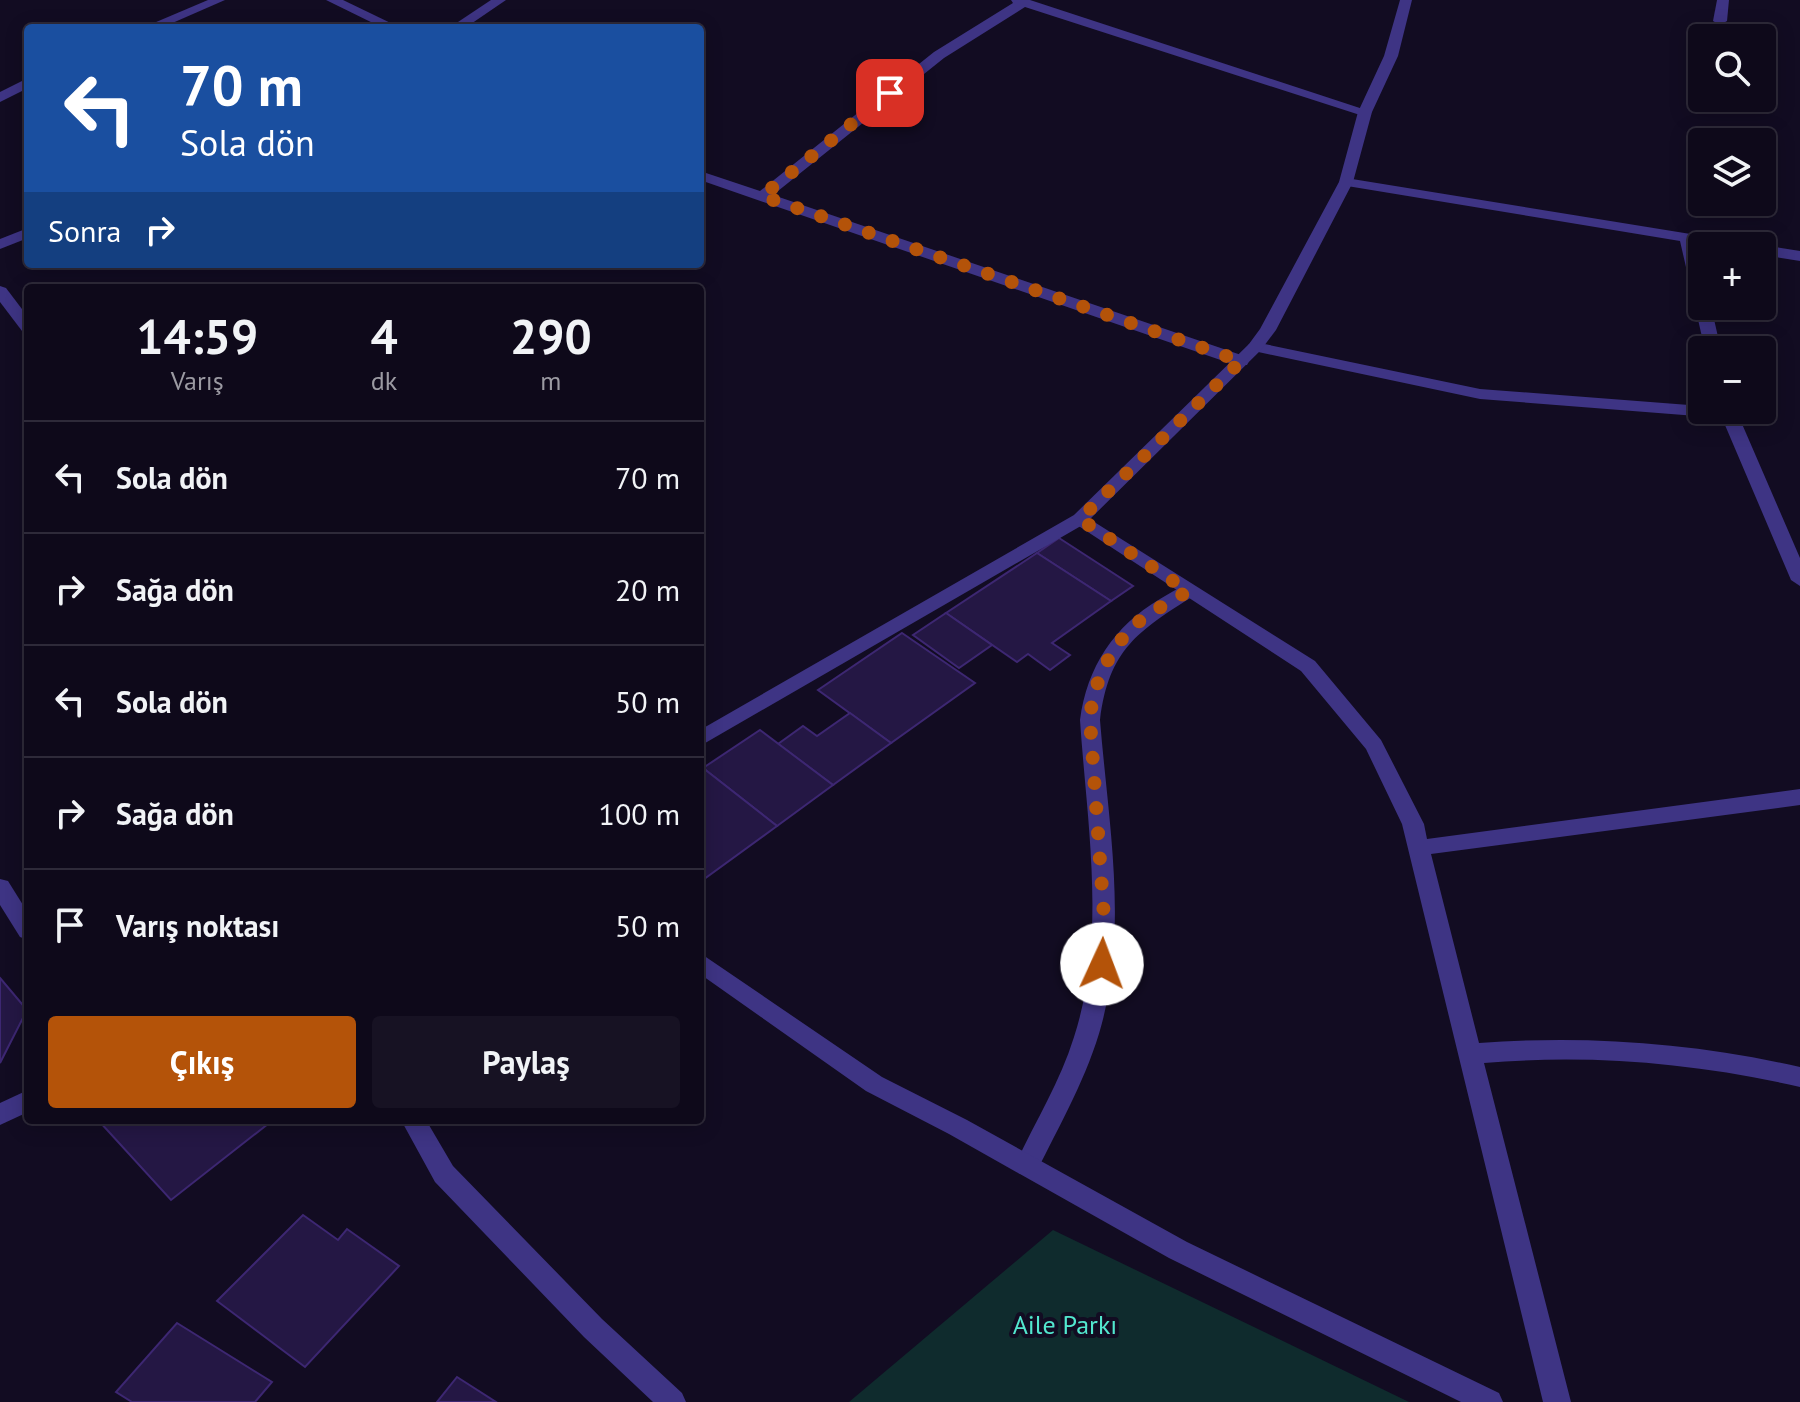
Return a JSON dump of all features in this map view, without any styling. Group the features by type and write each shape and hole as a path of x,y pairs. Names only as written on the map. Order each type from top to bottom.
{"street":[{"path":"159,24 219,0"},
{"path":"332,0 385,24"},
{"path":"462,24 500,0"},
{"path":"704,737 1080,519 1255,347 1268,330 1346,182 1365,112 1391,56 1406,0"},
{"path":"1720,21 1723,0"},
{"path":"762,196 939,55 1020,1 1365,112"},
{"path":"0,98 24,84"},
{"path":"704,176 1241,361"},
{"path":"1346,182 1687,237 1688,241"},
{"path":"0,244 24,235"},
{"path":"1776,252 1800,256"},
{"path":"0,291 24,323"},
{"path":"1255,347 1480,394 1688,408"},
{"path":"1734,424 1800,580"},
{"path":"1080,519 1308,666 1374,745 1413,824 1557,1402"},
{"path":"1027,1165 1071,1077 1091,1020 1102,964 1104,917 1091,699 1117,647 1136,624 1188,591"},
{"path":"1419,848 1800,797"},
{"path":"0,887 24,925"},
{"path":"704,965 874,1084 1178,1250 1489,1402"},
{"path":"1470,1054 1535,1048 1616,1048 1714,1059 1800,1077"},
{"path":"0,1115 24,1102"},
{"path":"415,1124 444,1174 593,1328 672,1402"}],"green space":[{"name":"Aile Parkı","path":"1053,1230 1409,1402 849,1402"}],"building":[{"path":"1059,538 1133,586 1111,601 1037,553"},
{"path":"1037,553 1111,601 1052,643 1070,655 1050,670 1028,654 1017,662 946,613"},
{"path":"946,613 992,645 959,668 913,635"},
{"path":"902,633 975,683 891,743 818,690"},
{"path":"850,713 891,743 833,785 778,744 803,726 817,736"},
{"path":"760,730 833,785 777,826 704,767"},
{"path":"704,769 777,826 704,879"},
{"path":"0,978 24,1006 24,1016 0,1063"},
{"path":"102,1124 268,1124 171,1200"},
{"path":"303,1215 338,1240 347,1229 399,1266 305,1367 217,1301"},
{"path":"177,1323 272,1382 255,1402 132,1402 116,1392"},
{"path":"457,1377 496,1402 437,1402"}],"route":[{"path":"890,93 762,196 1241,361 1080,519 1188,591 1136,624 1117,647 1091,699 1104,917 1102,964"}]}
